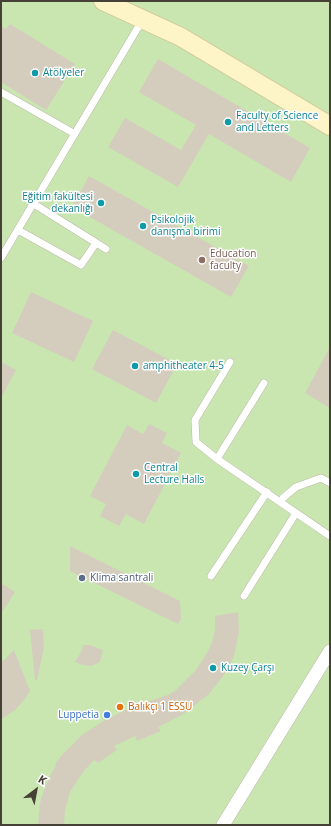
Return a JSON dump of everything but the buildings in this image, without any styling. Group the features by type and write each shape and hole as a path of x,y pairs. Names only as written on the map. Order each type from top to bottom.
{"street":[{"path":"104,1 181,37 330,126"},
{"path":"223,825 330,651"},
{"path":"231,825 330,666"}],"lane":[{"path":"1,258 144,19"},
{"path":"1,92 75,134"},
{"path":"34,204 106,249"},
{"path":"18,230 81,265 96,243"},
{"path":"230,362 195,420 196,442 216,459 330,536"},
{"path":"216,459 264,383"},
{"path":"281,503 283,498 296,487 321,478 330,483"},
{"path":"211,576 266,492"},
{"path":"244,596 296,513"}],"green space":[{"path":"1,1 330,1 330,825 1,825"}],"place":[{"name":"Atölyeler","path":"35,73"},
{"name":"Faculty of Science and Letters","path":"228,122"},
{"name":"Eğitim fakültesi dekanlığı","path":"101,203"},
{"name":"Psikolojik danışma birimi","path":"143,226"},
{"name":"Education faculty","path":"202,260"},
{"name":"amphitheater 4-5","path":"135,366"},
{"name":"Central Lecture Halls","path":"136,474"},
{"name":"Klima santrali","path":"82,578"},
{"name":"Kuzey Çarşı","path":"213,668"},
{"name":"Balıkçı 1 ESSU","path":"120,707"},
{"name":"Luppetia","path":"107,715"}]}
